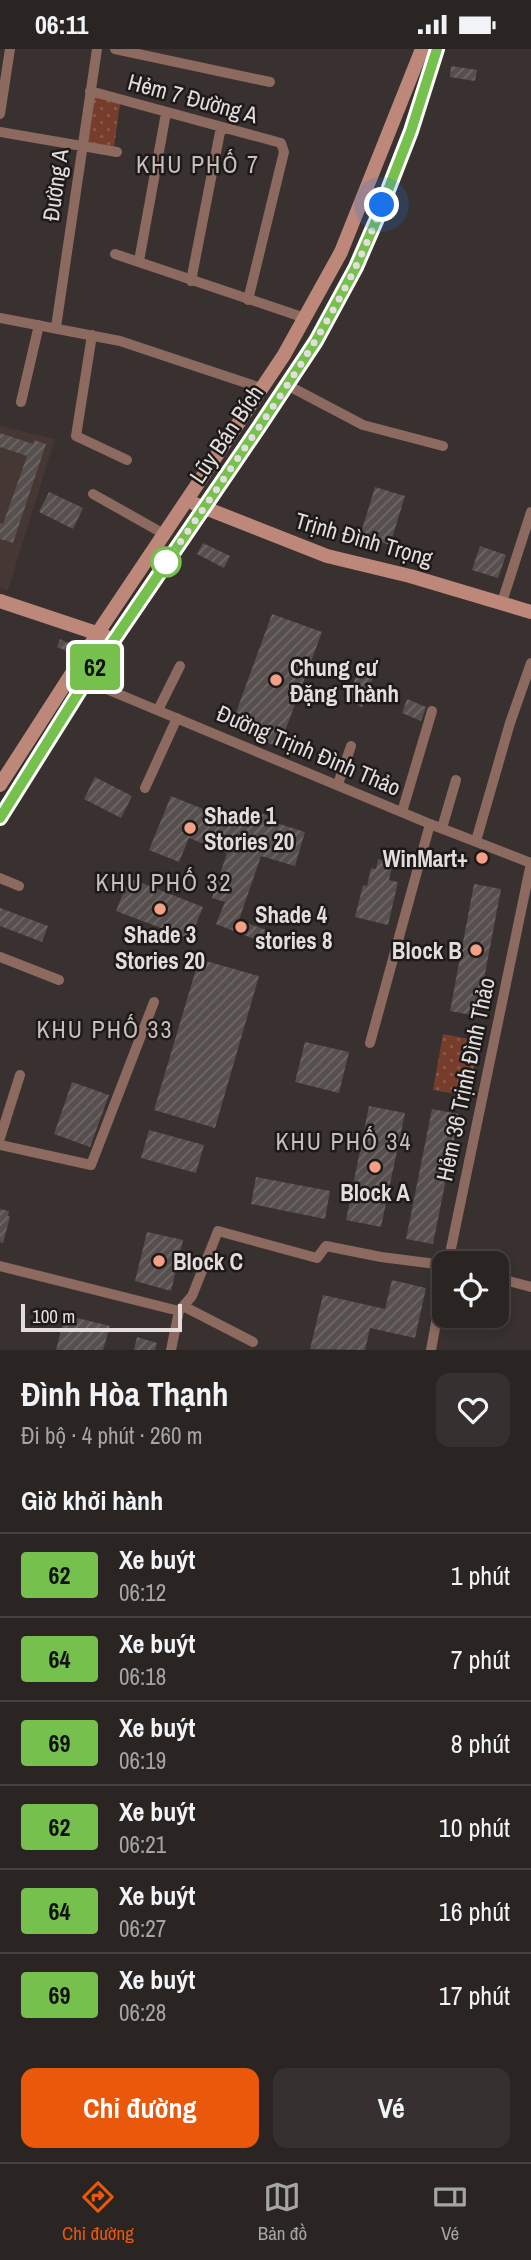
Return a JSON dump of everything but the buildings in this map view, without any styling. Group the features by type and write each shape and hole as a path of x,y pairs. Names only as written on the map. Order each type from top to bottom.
{"main road":[{"name":"Lũy Bán Bích","path":"0,818 79,677 98,633 284,355 305,318 341,252 422,49"},
{"name":"Lũy Bán Bích","path":"1,779 79,677 114,638 316,341 356,267 411,131 437,49"},
{"path":"370,177 390,183"},
{"name":"Trịnh Đình Trọng","path":"187,500 327,556 410,576 531,612"},
{"path":"0,601 114,638"}],"street":[{"path":"0,114 10,49"},
{"name":"Đường A","path":"56,327 97,49"},
{"path":"116,49 270,82"},
{"name":"Hẻm 7 Đường A","path":"90,91 281,143 284,152 248,300"},
{"path":"139,261 166,113"},
{"path":"191,281 221,127"},
{"path":"0,132 117,152"},
{"path":"115,254 305,318"},
{"path":"0,318 120,341 261,388"},
{"path":"21,402 40,324"},
{"path":"92,335 75,434 77,438 127,460"},
{"path":"287,385 363,425 443,446"},
{"path":"93,494 164,534"},
{"path":"502,603 531,512"},
{"path":"476,841 510,723 531,663"},
{"path":"158,710 180,666"},
{"name":"Đường Trịnh Đình Thảo","path":"79,677 430,824 531,863"},
{"path":"402,812 432,711"},
{"path":"145,788 177,718"},
{"path":"338,784 351,746"},
{"path":"442,828 456,780"},
{"path":"370,1043 430,824"},
{"name":"Hẻm 36 Trịnh Đình Thảo","path":"449,1251 531,863"},
{"path":"0,878 19,886"},
{"path":"0,957 60,980"},
{"path":"0,1145 91,1165 153,1002"},
{"path":"0,1138 20,1075"},
{"path":"171,1350 181,1309 192,1296 218,1231 317,1258 326,1246 381,1257 432,1262"},
{"path":"0,1266 181,1309 253,1342"},
{"path":"509,1281 531,1287"},
{"path":"431,1350 435,1328"}],"shaded area":[{"path":"94,96 120,104 114,147 87,143"},
{"path":"0,426 55,439 8,590 0,588"},
{"path":"443,1034 479,1041 468,1096 433,1090"}],"bus line":[{"name":"62","path":"0,818 119,630 316,341 356,267 376,221 411,131 437,49"}],"place":[{"name":"Chung cư Đặng Thành","path":"276,680"},
{"name":"Shade 1 Stories 20","path":"190,828"},
{"name":"WinMart+","path":"482,858"},
{"name":"Shade 3 Stories 20","path":"160,909"},
{"name":"Shade 4 stories 8","path":"241,927"},
{"name":"Block B","path":"476,950"},
{"name":"Block A","path":"375,1167"},
{"name":"Block C","path":"159,1261"}],"district":[{"name":"KHU PHỐ 7","path":"198,164"},
{"name":"KHU PHỐ 32","path":"164,882"},
{"name":"KHU PHỐ 33","path":"105,1029"},
{"name":"KHU PHỐ 34","path":"344,1141"}],"route":[{"path":"166,562 316,341 356,267 382,205"}]}
